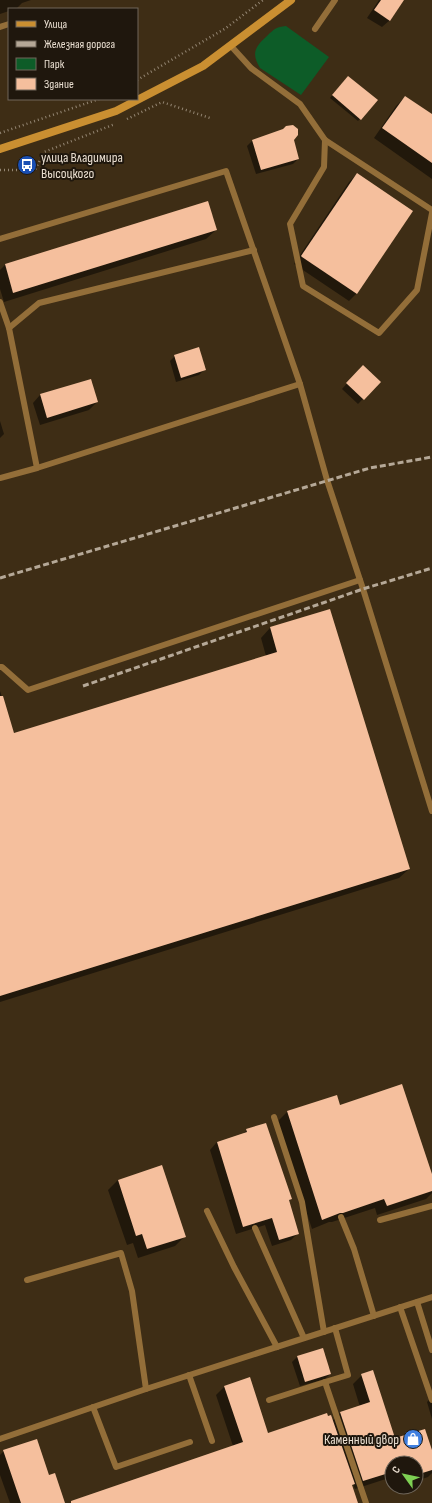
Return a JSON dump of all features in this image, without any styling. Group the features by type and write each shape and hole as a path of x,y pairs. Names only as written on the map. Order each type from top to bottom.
{"main road":[{"path":"138,99 202,66 231,46 291,0"},
{"path":"0,149 116,110 136,100"}],"lane":[{"path":"315,29 335,0"},
{"path":"231,46 251,68 300,104 325,140 432,210"},
{"path":"325,140 324,167 290,224 303,286 379,334 417,290 432,213"},
{"path":"0,239 226,170 300,384 327,480 360,580 432,811"},
{"path":"9,328 39,303 254,250"},
{"path":"0,302 9,328 37,468"},
{"path":"0,478 37,468 300,384"},
{"path":"0,667 2,667 28,690 360,580"},
{"path":"274,1117 302,1202 324,1332"},
{"path":"380,1220 432,1206"},
{"path":"207,1211 234,1267 277,1347"},
{"path":"341,1218 354,1249 374,1316"},
{"path":"255,1228 304,1338"},
{"path":"27,1280 121,1253 132,1291 146,1389"},
{"path":"0,1439 146,1389 432,1297"},
{"path":"416,1302 432,1350"},
{"path":"400,1307 432,1400"},
{"path":"269,1400 348,1375 335,1328"},
{"path":"189,1375 212,1441"},
{"path":"325,1382 366,1503"},
{"path":"93,1407 116,1467 190,1442"}],"path":[{"path":"138,79 226,28 264,0"},
{"path":"0,133 96,100"},
{"path":"122,121 162,102 210,118"},
{"path":"0,170 35,170 44,152 115,124"}],"green space":[{"path":"286,26 329,57 301,95 260,68 255,54 257,47 275,29"}],"building":[{"path":"381,0 404,0 390,21 374,10"},
{"path":"348,76 378,100 361,120 332,95"},
{"path":"405,96 432,114 432,163 382,128"},
{"path":"293,125 298,129 298,135 294,140 299,159 261,170 252,140 283,129 286,126"},
{"path":"357,173 413,211 357,294 301,256"},
{"path":"208,201 217,230 13,293 5,264"},
{"path":"199,347 206,370 181,378 174,355"},
{"path":"363,365 381,382 364,400 346,383"},
{"path":"91,379 98,402 47,418 40,394"},
{"path":"330,609 410,869 0,996 0,696 3,696 14,733 277,652 270,627"},
{"path":"402,1084 432,1174 432,1191 387,1206 384,1199 322,1220 287,1111 337,1095 340,1105"},
{"path":"266,1123 292,1199 289,1200 299,1234 279,1240 272,1218 243,1227 217,1142 247,1132 246,1129"},
{"path":"162,1165 186,1237 147,1249 142,1234 136,1236 118,1180"},
{"path":"323,1348 331,1374 305,1382 297,1356"},
{"path":"373,1370 395,1438 425,1429 432,1450 432,1470 424,1472 424,1455 384,1455 384,1474 363,1481 340,1412 370,1402 361,1374"},
{"path":"250,1377 268,1433 327,1413 328,1416 331,1415 355,1484 352,1485 358,1503 71,1503 71,1501 243,1442 224,1386"},
{"path":"37,1439 49,1475 55,1473 65,1503 21,1503 3,1450"}],"railway":[{"path":"0,578 370,468 432,457"},
{"path":"83,686 363,589 432,568"}],"place":[{"name":"улица Владимира Высоцкого","path":"27,165"},
{"name":"Каменный двор","path":"413,1439"}]}
